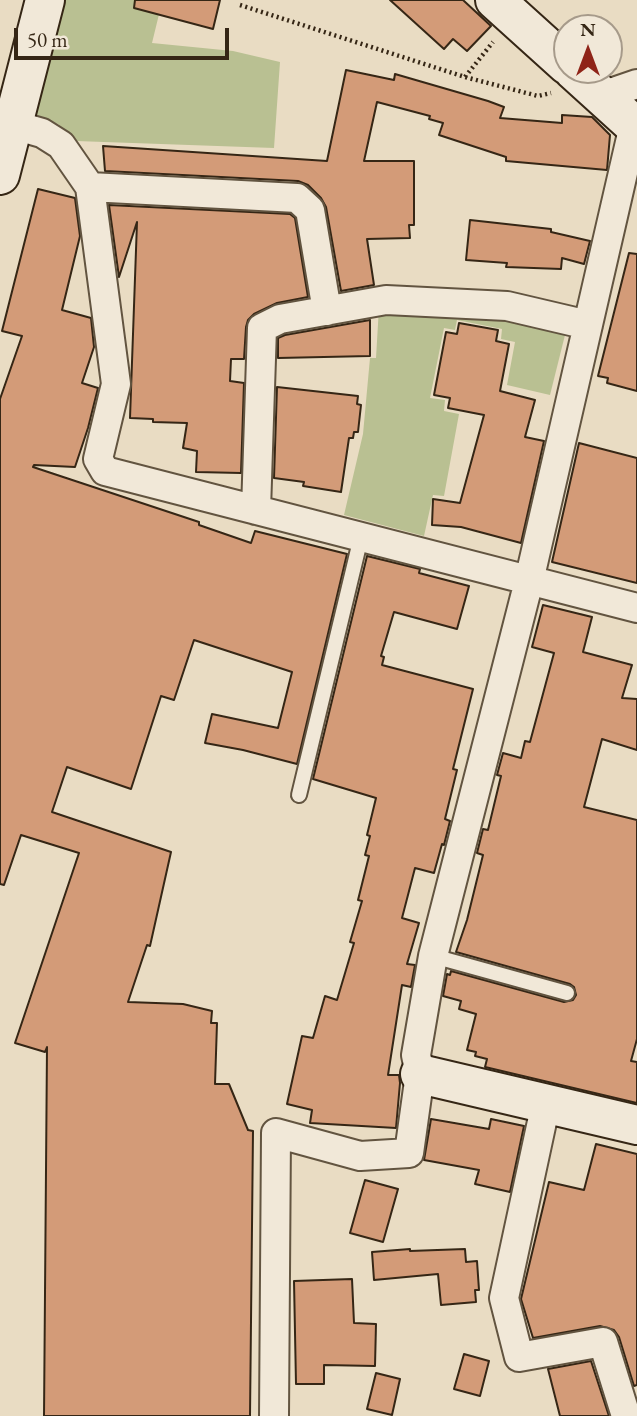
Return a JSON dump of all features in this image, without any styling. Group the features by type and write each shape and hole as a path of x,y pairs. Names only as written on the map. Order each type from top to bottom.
{"street":[{"path":"0,175 45,0"},
{"path":"504,8 553,52"},
{"path":"274,1416 276,1133 360,1156 410,1153 420,1074 416,1055 433,956 528,581 635,127 588,84"},
{"path":"15,125 42,133 61,145 90,187 116,384 98,459 105,471 637,608"},
{"path":"90,187 298,198 310,210 327,311"},
{"path":"256,510 262,328 280,319 386,300 507,306 588,325"},
{"path":"420,1074 637,1125"},
{"path":"546,1103 504,1298 519,1357 603,1342 626,1416"}],"lane":[{"path":"299,795 361,537"},
{"path":"433,956 567,993"}],"path":[{"path":"240,5 464,76 538,96 570,84"},
{"path":"464,76 504,8"}],"green space":[{"path":"63,0 156,0 162,2 152,43 233,51 280,62 274,148 76,141 58,124 34,116"},
{"path":"379,307 491,313 566,331 550,395 507,385 515,342 501,339 502,329 457,320 455,330 444,328 430,398 445,400 444,411 459,414 444,496 433,495 424,536 344,515 363,434 370,358 376,358"}],"building":[{"path":"135,0 220,0 213,29 134,8"},
{"path":"390,0 463,0 491,26 467,51 453,39 444,49"},
{"path":"346,70 394,80 395,74 488,101 504,107 500,118 562,123 562,115 592,117 610,135 607,170 506,161 506,157 439,135 443,123 429,119 430,116 377,102 364,161 414,161 414,225 409,225 410,238 367,239 374,285 341,291 326,207 308,185 298,181 105,171 103,146 327,161"},
{"path":"38,189 75,198 80,236 62,310 91,318 94,347 82,383 98,388 75,467 33,467 199,522 199,525 251,543 255,531 347,554 297,764 205,743 212,714 278,728 292,672 194,640 174,700 161,696 131,789 67,767 52,812 171,852 150,946 147,945 128,1002 183,1004 212,1011 211,1023 217,1023 215,1084 229,1084 248,1130 253,1131 250,1416 44,1416 47,1047 45,1052 15,1043 79,853 21,835 4,885 0,884 0,399 22,336 2,331"},
{"path":"109,205 290,214 295,218 308,297 277,303 254,314 246,327 244,359 231,359 230,381 244,383 241,473 196,472 197,451 183,448 187,423 130,418 137,222 119,277"},
{"path":"470,220 551,229 551,232 590,241 584,264 562,258 561,269 506,267 507,263 466,260"},
{"path":"629,253 637,254 637,391 607,383 608,378 598,376"},
{"path":"370,320 370,356 278,358 278,338 285,335"},
{"path":"459,323 498,330 496,341 509,344 500,391 535,400 525,437 544,441 521,543 461,527 432,525 433,499 460,503 484,415 448,408 450,398 434,395 446,332 457,334"},
{"path":"277,387 358,396 357,404 361,405 358,432 354,432 353,438 349,438 341,492 303,486 304,482 274,478"},
{"path":"579,443 637,458 637,583 552,562"},
{"path":"367,556 420,569 419,573 469,586 457,629 394,612 381,656 384,657 382,665 473,689 453,769 457,770 445,819 450,821 444,845 442,844 434,873 415,868 402,918 419,923 407,964 415,965 411,987 402,985 388,1075 399,1075 396,1128 310,1123 312,1110 287,1104 302,1036 313,1038 325,996 337,1000 354,943 350,942 362,901 358,900 369,856 365,855 370,836 367,835 376,798 313,779"},
{"path":"543,605 592,617 583,652 632,665 622,698 637,699 637,750 602,739 584,807 637,820 637,1039 631,1061 637,1062 637,1103 485,1067 487,1059 475,1056 476,1052 467,1050 476,1014 459,1009 461,1001 443,996 447,974 450,975 451,971 564,1002 573,1000 576,995 570,984 456,952 483,855 477,853 483,829 488,830 501,776 497,775 503,753 521,758 525,741 530,742 554,653 532,647"},
{"path":"431,1119 489,1129 491,1119 524,1126 510,1192 475,1184 479,1170 424,1160"},
{"path":"596,1144 637,1154 637,1385 634,1386 619,1337 614,1330 600,1326 533,1338 521,1299 549,1182 584,1190"},
{"path":"365,1180 398,1189 383,1242 350,1233"},
{"path":"465,1249 466,1262 477,1261 479,1290 475,1290 476,1302 441,1305 438,1274 374,1280 372,1252"},
{"path":"352,1279 354,1323 376,1324 375,1366 324,1365 324,1384 296,1384 294,1281"},
{"path":"464,1354 489,1361 480,1396 454,1389"},
{"path":"591,1361 609,1416 560,1416 548,1369"},
{"path":"376,1373 400,1379 392,1415 367,1409"}]}
